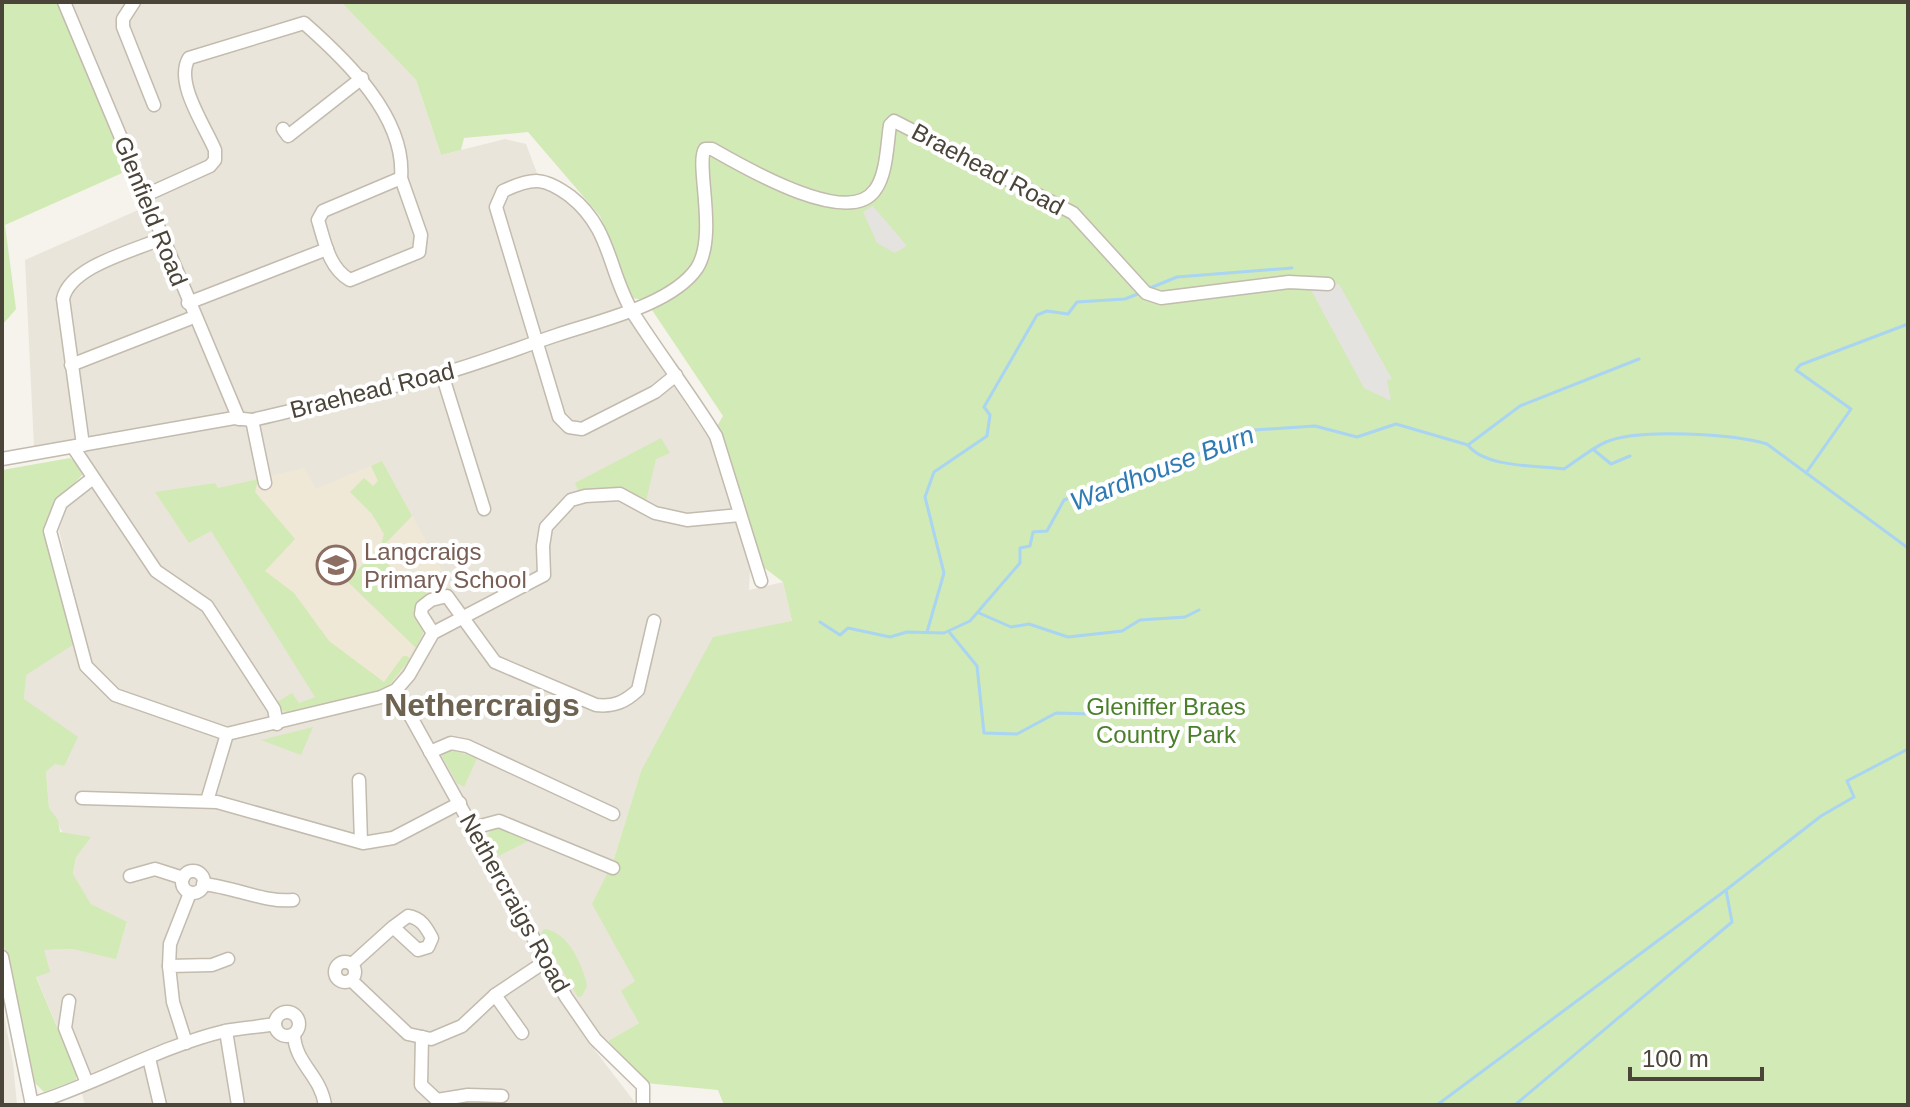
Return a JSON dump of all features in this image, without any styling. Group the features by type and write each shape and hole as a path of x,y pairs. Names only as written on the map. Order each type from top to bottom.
{"street":[{"name":"Glenfield Road","path":"64,2 194,317 246,419"},
{"path":"134,2 123,19 123,27 154,105"},
{"path":"146,195 210,166 215,160 215,150 185,80 184,66 189,58 304,23 362,78 385,114 402,168 401,178 421,235 419,252 350,280 341,276 327,249 318,220 323,211 401,178"},
{"path":"283,129 288,136 362,78"},
{"path":"149,92 164,85"},
{"name":"Braehead Road","path":"2,459 246,419 442,374 631,310 681,287 698,267 707,227 707,196 701,160 705,149 712,149 782,185 832,202 846,203 867,199 876,190 890,125 894,121 1073,213 1146,293 1154,296 1289,282 1328,284"},
{"path":"676,375 655,392 589,426 569,427 559,417 534,342 496,207 498,198 512,187 550,181 584,207 600,228 631,310 676,375 716,436 761,581"},
{"path":"163,238 71,279 63,299 78,446 93,478 156,571 207,606 274,709 277,724"},
{"path":"188,303 327,249"},
{"path":"71,365 194,317"},
{"path":"442,374 484,509"},
{"path":"246,419 265,483"},
{"path":"93,478 61,503 50,531 86,666 115,695 227,734 277,724 396,690 409,675 433,633 544,575 546,527 571,500 610,493 675,519 698,521 740,515"},
{"path":"433,633 421,614 422,607 441,596 452,598 495,662 596,705 608,706 620,703 638,690 654,621"},
{"name":"Nethercraigs Road","path":"396,690 546,961 595,1039 643,1086 643,1105"},
{"path":"207,801 227,734"},
{"path":"430,752 451,743 467,746 613,814"},
{"path":"359,780 361,842"},
{"path":"82,798 207,801 361,842 393,838 460,803"},
{"path":"473,828 499,821 613,868"},
{"path":"130,876 155,869 183,878"},
{"path":"188,873 198,873 203,884 197,892 190,893 183,887 183,878 188,873"},
{"path":"203,884 241,889 274,902 293,900"},
{"path":"186,1043 173,1002 169,966 170,944 190,893"},
{"path":"393,927 352,964 342,962 334,973 341,982 351,980 408,1034 431,1039 462,1026 495,995 546,961"},
{"path":"2,957 32,1104 62,1096 186,1043 226,1031 275,1024"},
{"path":"169,966 212,965 228,959"},
{"path":"495,995 522,1033"},
{"path":"69,1001 65,1028 87,1083"},
{"path":"294,1034 280,1034 275,1024 278,1015 291,1013 299,1022 294,1034 303,1062 322,1086 325,1105"},
{"path":"226,1031 238,1105"},
{"path":"422,1037 421,1085 437,1100 468,1095 502,1096"},
{"path":"149,1058 160,1105"}],"shaded area":[{"path":"70,2 341,2 416,80 441,155 505,139 526,144 537,173 588,216 631,321 712,443 750,570 749,590 783,582 792,621 641,771 613,862 635,981 639,1023 594,1049 637,1105 85,1105 77,1075 36,976 43,950 72,949 116,958 127,923 91,904 73,875 76,857 49,808 46,772 55,764 24,699 25,675 83,634 59,530 67,506 97,482 70,442 34,447 25,260 154,203"},
{"path":"873,206 907,246 895,253 877,243 863,212"},
{"path":"1339,284 1392,379 1387,380 1391,401 1364,388 1311,290"},
{"name":"Langcraigs Primary School","path":"382,461 451,586 424,596 415,605 423,633 395,681 321,705 211,531 189,543 155,492 215,483 218,488 304,468 316,489"},
{"path":"2,1005 13,1063 17,1105 2,1105"}],"green space":[{"path":"2,2 58,2 129,170 5,225 16,309 4,323"},
{"name":"Gleniffer Braes Country Park","path":"341,2 1908,2 1908,1105 724,1105 718,1090 645,1083 608,1041 639,1023 621,991 635,981 592,904 613,862 641,771 713,637 792,621 783,582 762,566 716,428 723,416 652,310 677,283 645,300 632,298 600,216 528,132 464,138 461,150 441,155 416,80"},
{"path":"661,438 670,453 656,459 646,501 616,487 578,490 575,483"},
{"path":"70,458 83,468 83,474 52,507 48,518 74,644 26,675 24,699 78,737 64,766 55,764 46,772 49,808 58,820 60,832 91,837 76,857 73,874 91,904 127,922 116,959 72,949 44,950 50,972 36,977 77,1075 76,1080 44,1092 32,1080 2,937 2,470"},
{"path":"382,461 412,516 380,549 384,534 372,514 350,492 364,478 373,486 378,481 371,466"},
{"path":"258,479 255,492 295,539 265,571 294,593 329,641 384,682 403,656 407,656 410,659 387,688 290,713 283,711 277,702 292,693 299,703 315,697 211,531 189,543 155,492 215,483 218,488"},
{"path":"376,551 410,589 417,583 427,594 415,605 423,633 416,648 347,581"},
{"path":"313,727 301,755 261,740"},
{"path":"450,749 477,758 464,787 457,783 442,756 442,751"},
{"path":"497,827 527,837 528,841 499,856 488,835 491,828"},
{"path":"544,929 560,936 573,951 587,986 582,996 578,997 541,934"}],"waterway":[{"path":"1150,288 1177,277 1292,268"},
{"path":"927,632 944,573 925,497 934,472 987,436 990,415 984,407 1037,315 1047,311 1068,314 1077,302 1125,299 1140,293"},
{"path":"1806,473 1851,409 1796,370 1800,365 1908,324"},
{"path":"1468,445 1520,406 1639,359"},
{"name":"Wardhouse Burn","path":"820,622 840,635 848,628 890,637 907,632 944,633 970,621 1020,563 1020,548 1030,546 1033,532 1047,531 1064,500 1141,471 1187,464 1200,453 1220,447 1225,440 1255,430 1315,426 1357,437 1396,424 1468,445 1486,458 1498,462 1564,469 1606,442 1640,435 1710,435 1752,440 1767,444 1908,548"},
{"path":"1594,450 1611,464 1630,456"},
{"path":"979,613 1011,627 1029,624 1068,637 1122,631 1140,620 1185,617 1199,610"},
{"path":"950,633 977,666 984,733 1017,734 1056,713 1132,715"},
{"path":"1515,1105 1732,922 1726,890 1821,816 1854,797 1847,781 1908,749"},
{"path":"1437,1105 1726,890"}],"place":[{"name":"Langcraigs Primary School","path":"336,565"}],"district":[{"name":"Nethercraigs","path":"482,705"}]}
